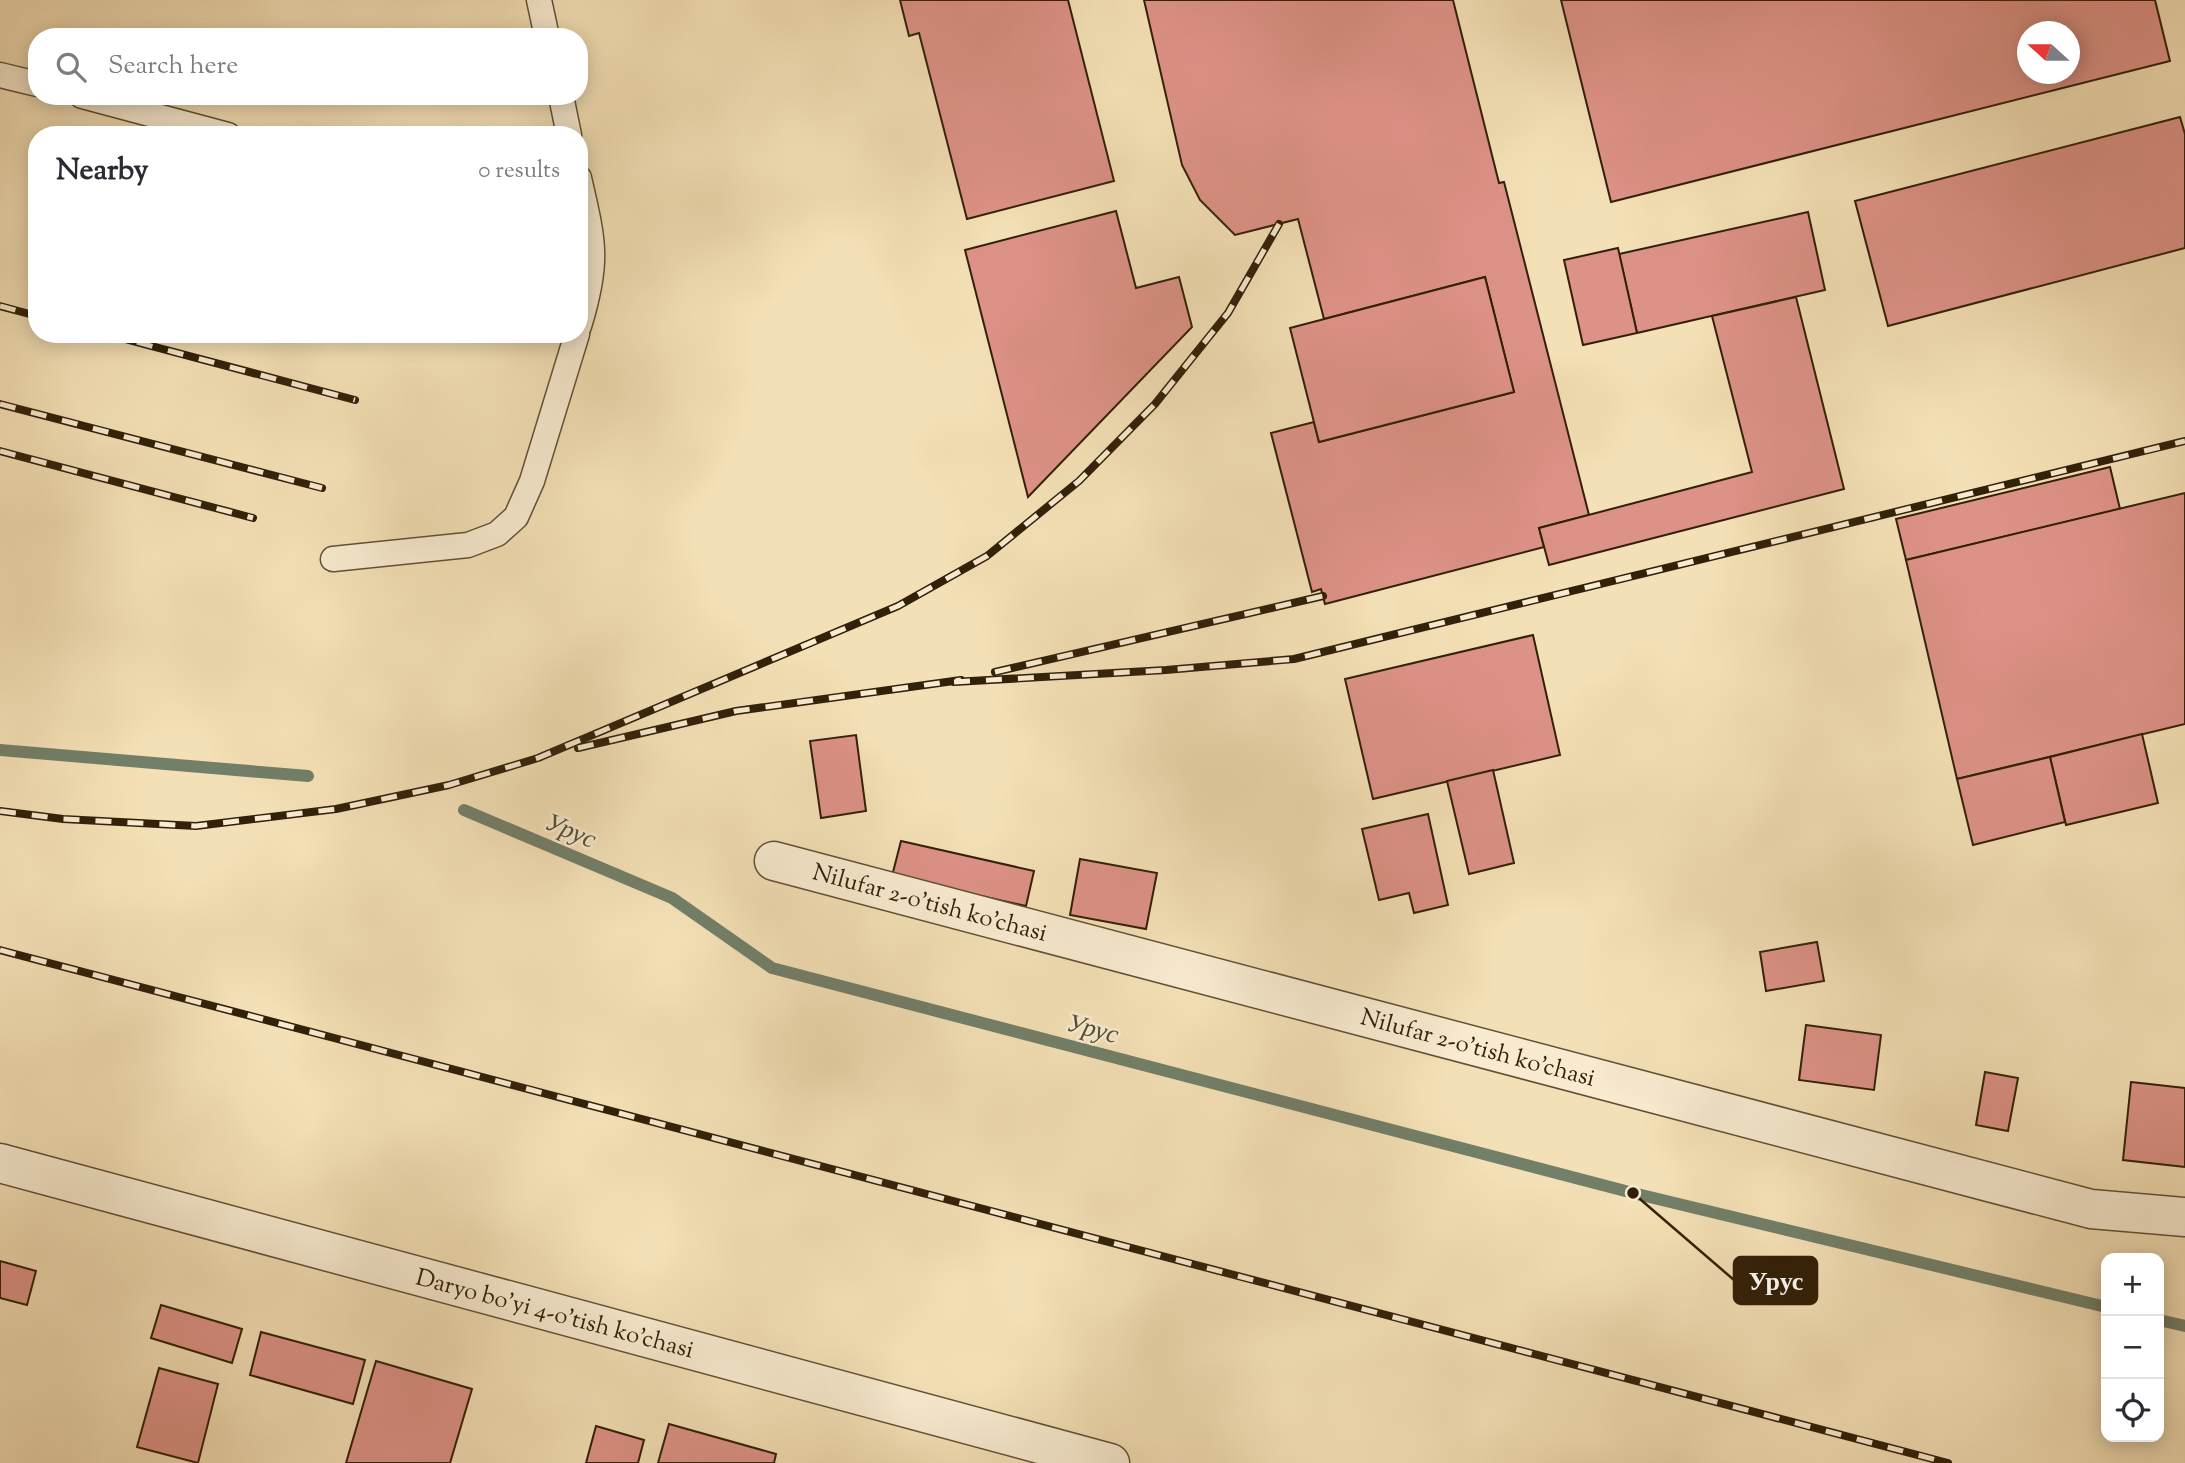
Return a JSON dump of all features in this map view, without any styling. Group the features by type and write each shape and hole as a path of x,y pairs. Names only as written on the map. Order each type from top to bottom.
{"street":[{"name":"Nilufar 2-o'tish ko'chasi","path":"774,861 2091,1209 2185,1217"},
{"name":"Daryo bo'yi 4-o'tish ko'chasi","path":"0,1163 1110,1463"}],"lane":[{"path":"538,0 545,28"},
{"path":"0,75 28,82"},
{"path":"116,105 194,126"},
{"path":"563,105 567,126"},
{"path":"588,247 593,278 588,295"},
{"path":"333,559 468,545 497,534 516,517 532,481 574,343"}],"building":[{"path":"900,0 1068,0 1114,181 967,219 919,33 909,36"},
{"path":"1144,0 1453,0 1499,183 1504,182 1589,515 1539,528 1544,547 1325,604 1321,589 1312,592 1271,433 1314,422 1319,442 1514,392 1485,277 1324,319 1298,219 1235,235 1200,200 1182,165"},
{"path":"1561,0 2155,0 2170,61 2080,84 2080,21 2017,21 2017,84 2079,84 1611,202"},
{"path":"2180,117 2185,134 2185,248 1888,326 1855,201"},
{"path":"1116,211 1136,288 1179,277 1192,327 1028,497 965,250"},
{"path":"1808,212 1825,290 1637,333 1619,254"},
{"path":"1618,248 1637,333 1583,345 1564,260"},
{"path":"1485,277 1514,392 1319,442 1290,328"},
{"path":"1796,297 1844,489 1549,565 1539,528 1752,472 1712,316"},
{"path":"2110,467 2120,509 1906,560 1896,519"},
{"path":"2185,493 2185,724 1957,779 1906,560"},
{"path":"1533,635 1560,755 1373,799 1345,679"},
{"path":"2142,734 2158,803 2066,825 2050,757"},
{"path":"856,735 866,811 821,818 810,741"},
{"path":"2050,757 2065,822 1973,845 1957,779"},
{"path":"1493,770 1514,863 1469,874 1447,781"},
{"path":"1428,814 1448,905 1414,913 1409,893 1379,900 1362,829"},
{"path":"901,841 1034,871 1026,906 892,876"},
{"path":"1080,859 1157,873 1146,929 1070,915"},
{"path":"1817,942 1824,981 1766,991 1760,952"},
{"path":"1806,1025 1881,1035 1874,1090 1799,1080"},
{"path":"1985,1072 2018,1078 2008,1131 1976,1125"},
{"path":"2131,1082 2185,1088 2185,1167 2123,1160"},
{"path":"0,1261 36,1271 27,1305 0,1298"},
{"path":"161,1305 242,1329 232,1363 151,1338"},
{"path":"261,1332 365,1360 353,1404 250,1375"},
{"path":"376,1361 472,1389 450,1463 346,1463"},
{"path":"159,1368 218,1384 198,1463 137,1447"},
{"path":"669,1424 776,1454 774,1463 658,1463"},
{"path":"596,1426 644,1440 638,1463 586,1463"}],"waterway":[{"name":"Урус","path":"0,750 308,776"},
{"name":"Урус","path":"464,810 672,898 772,968 1633,1193 2101,1306"},
{"name":"Урус","path":"2164,1321 2185,1326"}],"railway":[{"path":"0,811 63,819 196,826 336,809 449,785 538,758 898,606 987,556 1079,481 1155,404 1228,313 1279,224"},
{"path":"0,306 28,314"},
{"path":"140,343 355,400"},
{"path":"0,404 322,488"},
{"path":"954,682 1166,670 1294,659 2185,441"},
{"path":"0,451 253,518"},
{"path":"995,672 1323,596"},
{"path":"578,748 736,711 961,680"},
{"path":"0,950 1948,1463"}],"place":[{"name":"Урус","path":"1633,1193"}]}
